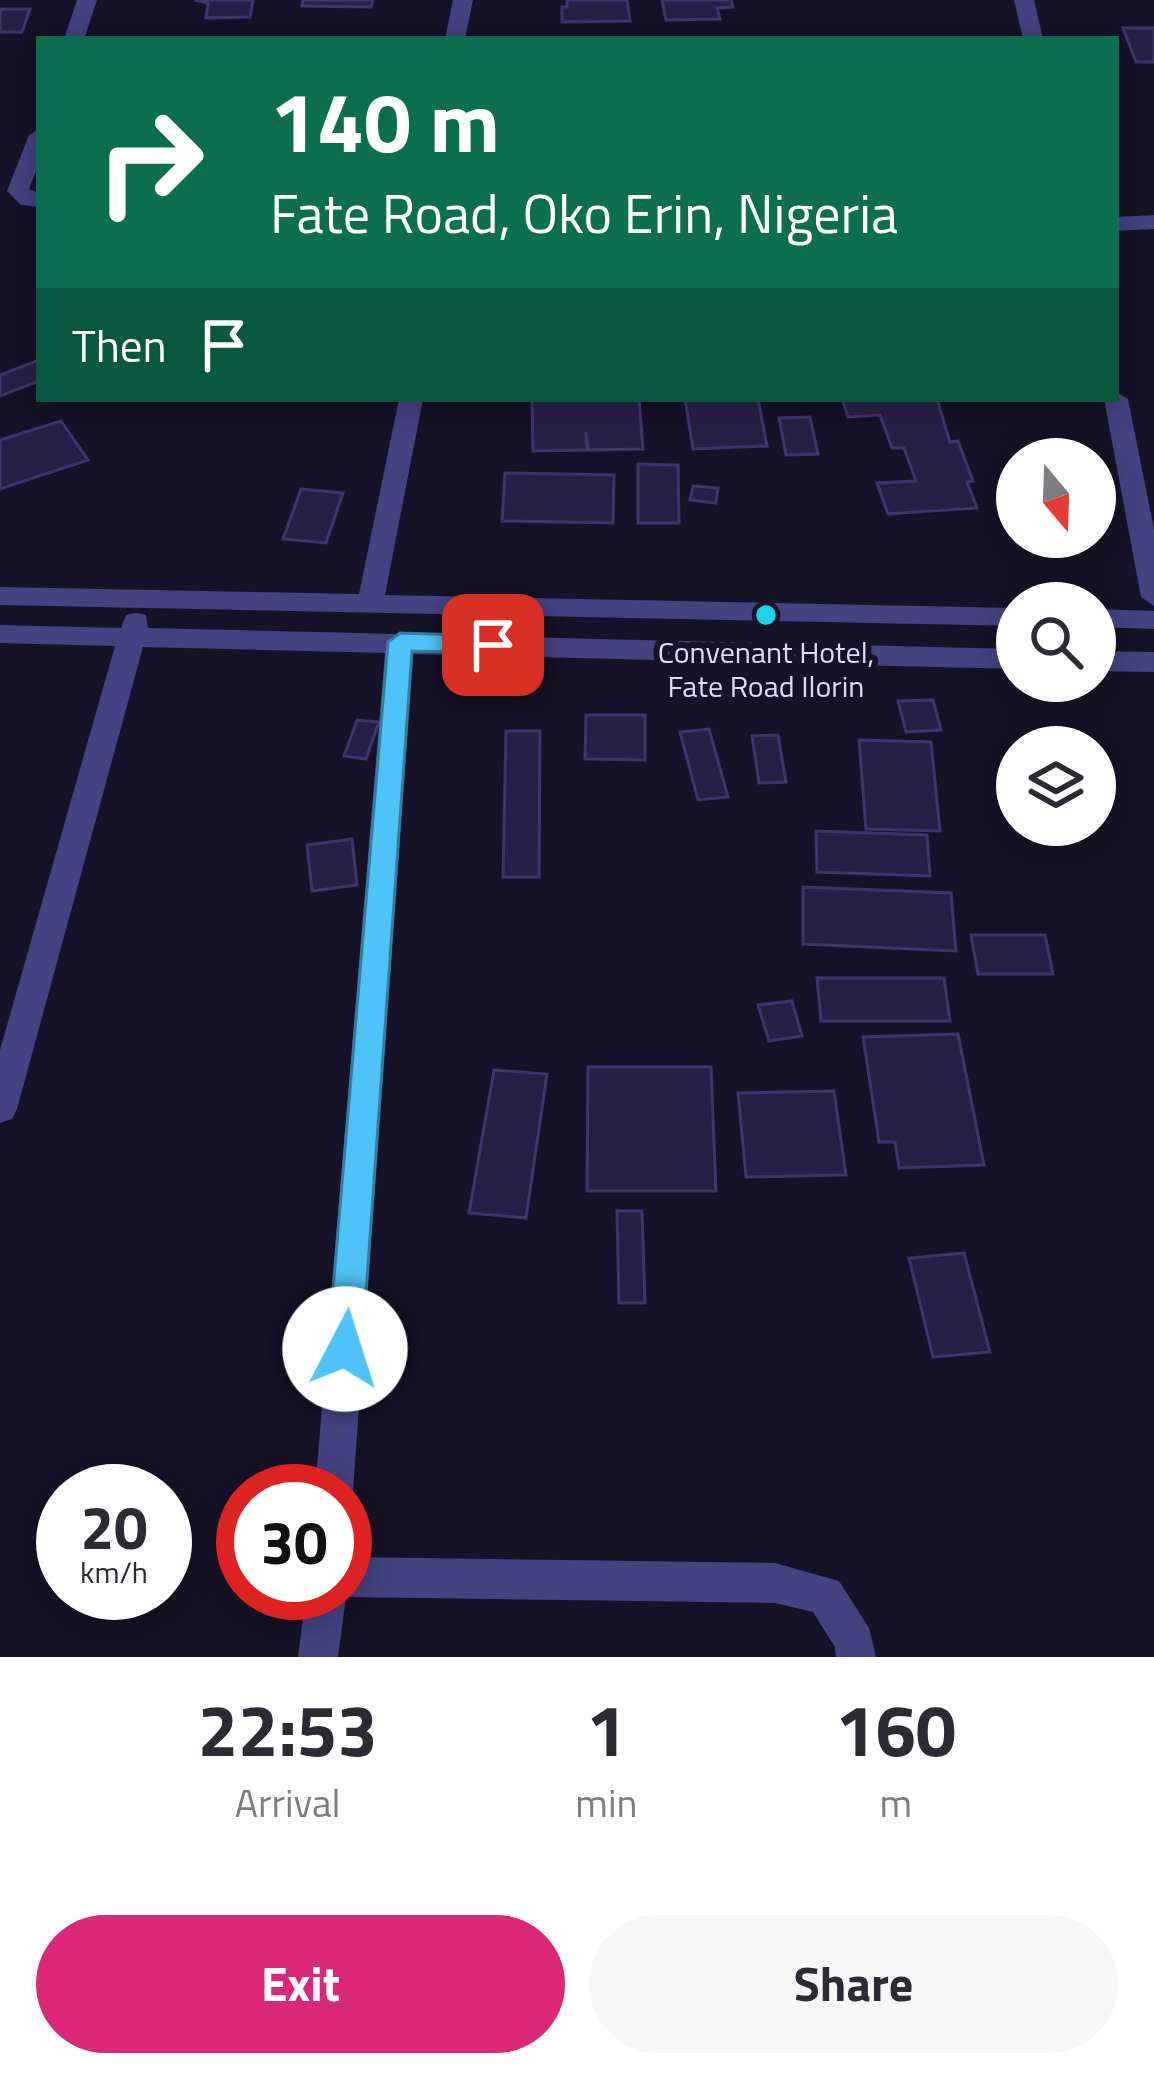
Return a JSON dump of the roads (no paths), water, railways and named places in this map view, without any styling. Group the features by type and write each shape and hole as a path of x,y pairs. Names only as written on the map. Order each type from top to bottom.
{"street":[{"path":"75,36 87,0"},
{"path":"456,36 463,0"},
{"path":"1024,0 1032,36"},
{"path":"36,143 19,191 36,200"},
{"path":"1119,224 1154,221"},
{"path":"370,605 410,402"},
{"path":"1117,402 1154,597"},
{"path":"0,596 996,617"},
{"path":"0,1109 142,599"},
{"path":"1116,619 1154,620"},
{"path":"0,634 996,658"},
{"path":"336,1464 400,642"},
{"path":"1116,661 1154,662"},
{"path":"372,1577 775,1582 825,1595 855,1642 856,1657"},
{"path":"318,1657 323,1620"}],"place":[{"name":"Convenant Hotel, Fate Road Ilorin","path":"766,615"}]}
